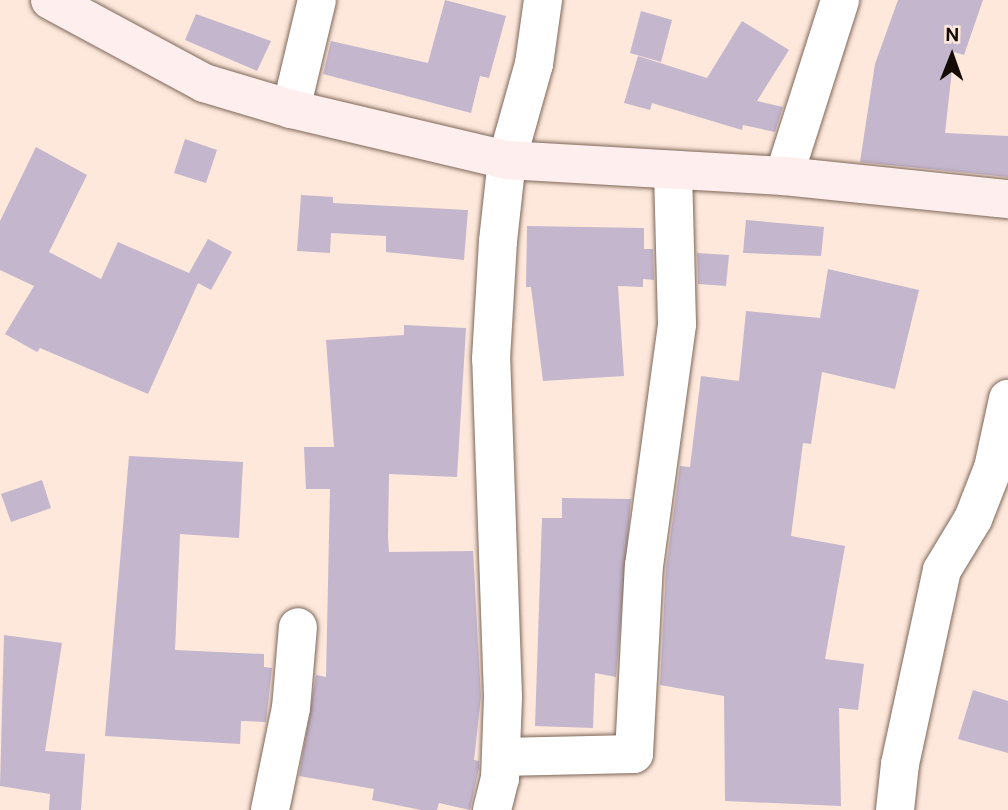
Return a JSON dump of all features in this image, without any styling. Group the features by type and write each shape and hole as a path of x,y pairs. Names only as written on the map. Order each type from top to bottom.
{"street":[{"path":"50,0 204,83 290,109 507,160 784,176 1008,199"},
{"path":"290,109 317,0"},
{"path":"492,810 501,757 503,620 491,359 507,160 534,64 542,0"},
{"path":"784,176 840,0"},
{"path":"501,757 634,754 644,566 677,324 673,170"},
{"path":"895,810 900,764 942,570 972,519 993,468 1008,399"},
{"path":"270,810 291,708 298,627"}],"building":[{"path":"445,0 506,16 489,78 480,76 471,113 323,74 331,41 428,63"},
{"path":"898,0 983,0 964,55 954,52 945,133 1008,136 1008,177 860,162 875,64"},
{"path":"641,11 672,20 661,62 630,53"},
{"path":"196,14 271,41 257,71 185,40"},
{"path":"742,21 789,50 757,101 783,107 775,132 743,125 742,130 652,103 650,110 624,103 638,56 707,78"},
{"path":"185,139 217,150 206,183 174,173"},
{"path":"36,147 87,175 49,252 101,279 118,242 189,273 208,239 232,252 211,290 198,283 148,394 40,348 37,352 5,334 34,286 0,270 0,221"},
{"path":"301,195 333,197 333,203 468,210 464,260 386,252 386,236 331,233 330,253 297,251"},
{"path":"746,220 824,227 821,256 743,253"},
{"path":"527,226 644,228 644,249 653,249 654,280 643,279 643,287 618,286 624,376 543,381 531,287 526,287"},
{"path":"697,253 729,255 726,286 698,284"},
{"path":"828,269 919,290 895,389 822,372 811,444 803,443 791,536 845,546 825,659 864,664 858,710 839,708 841,806 725,801 724,696 660,685 666,568 680,466 690,467 701,376 739,381 746,311 820,318"},
{"path":"404,325 466,328 457,477 389,474 388,537 389,552 473,551 481,697 474,760 479,761 479,768 470,810 439,803 437,810 421,810 372,800 374,789 299,776 316,675 326,677 330,489 306,489 304,447 334,447 326,340 404,335"},
{"path":"129,456 243,462 239,538 180,534 175,650 264,654 264,667 272,668 266,722 241,721 240,744 105,736"},
{"path":"42,480 51,508 11,522 1,494"},
{"path":"562,498 631,499 616,677 595,673 593,728 535,726 542,518 562,518"},
{"path":"4,635 62,643 45,751 85,754 81,810 49,810 50,794 0,786"},
{"path":"973,690 1008,701 1008,753 958,739"}]}
